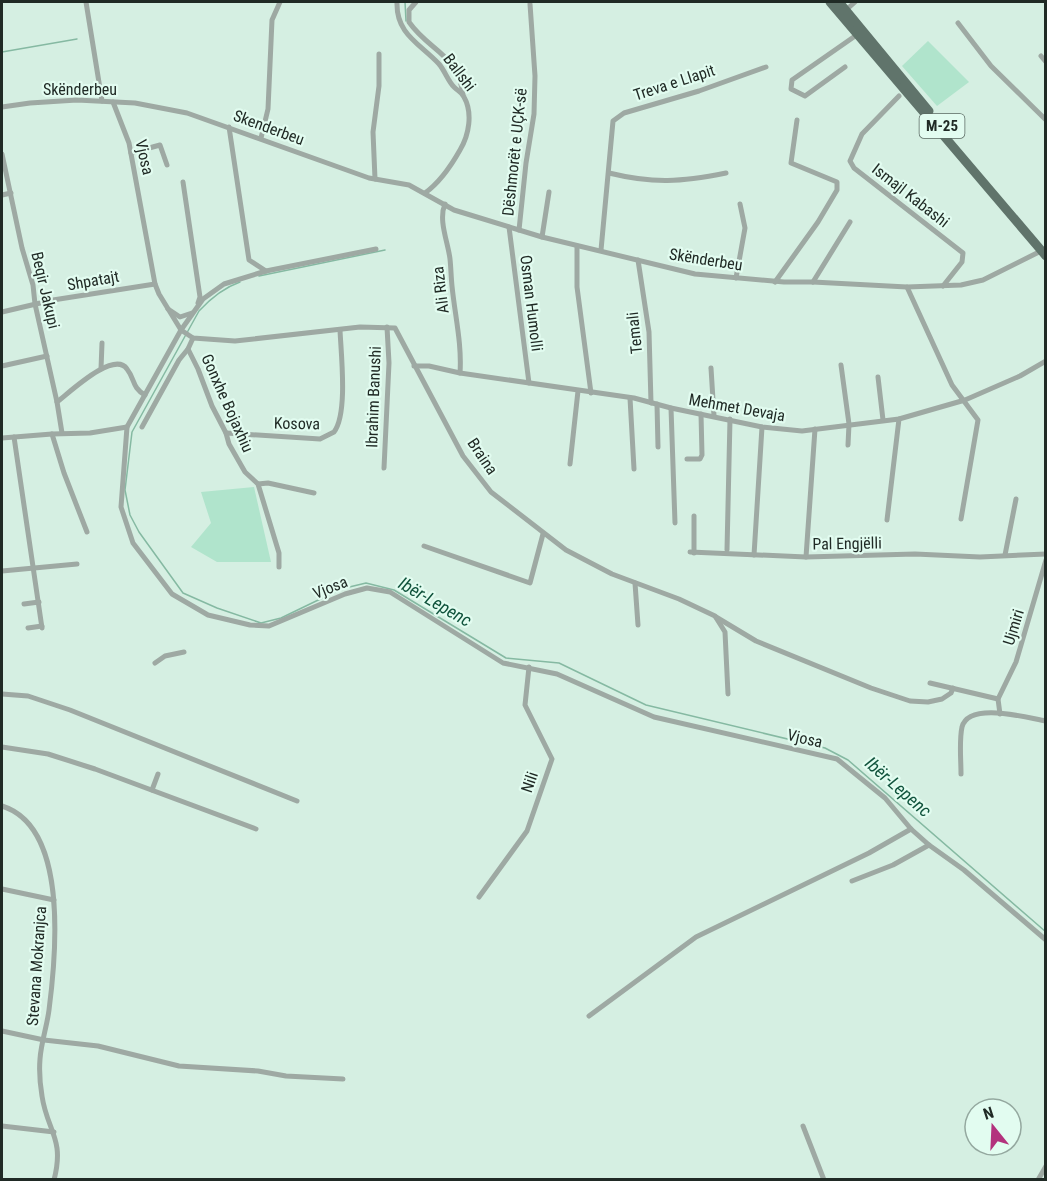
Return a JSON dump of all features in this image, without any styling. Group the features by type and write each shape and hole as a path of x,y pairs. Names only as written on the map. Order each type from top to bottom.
{"main road":[{"path":"830,2 1044,252"},
{"name":"M-25","path":"839,2 1044,252"}],"street":[{"path":"86,2 102,101"},
{"path":"261,138 268,109 272,20 280,2"},
{"name":"Ballshi","path":"397,2 399,21 405,33 439,64 464,96 469,122 462,146 455,159 427,194"},
{"path":"416,2 409,10 409,22 449,60 459,75 464,96"},
{"path":"846,10 855,2"},
{"name":"Dëshmorët e UÇK-së","path":"519,230 525,163 534,105 535,76 530,4"},
{"path":"958,23 991,66 1046,120"},
{"path":"845,67 806,96 791,89 792,80 858,34"},
{"path":"372,178 373,132 379,86 379,54"},
{"name":"Treva e Llapit","path":"601,250 613,121 624,113 699,91 766,67"},
{"name":"Ismajl Kabashi","path":"899,96 862,134 850,161 854,168 963,254 962,262 943,286"},
{"name":"Skënderbeu","path":"2,107 30,103 102,101 158,106"},
{"name":"Vjosa","path":"113,102 129,143 155,284 181,330 127,427 121,507 132,543 175,596 208,615 250,625 269,626 345,594 367,588 390,592 503,663 557,674 654,717 837,759 885,798 928,845 964,870 1046,940"},
{"name":"Skenderbeu","path":"158,106 230,127 372,178"},
{"path":"775,282 818,222 838,186 837,182 791,163 797,120"},
{"path":"230,127 249,260 266,271"},
{"path":"131,153 160,145 167,165"},
{"name":"Beqir Jakupi","path":"2,154 22,248 33,285 62,433"},
{"path":"609,172 633,179 663,182 690,180 726,173"},
{"name":"Skënderbeu","path":"372,178 409,185 454,210 542,237 695,274 775,282 907,287 962,285 983,280 1044,252"},
{"path":"183,182 200,297 198,305"},
{"path":"542,237 549,192"},
{"path":"2,195 11,193"},
{"name":"Ali Riza","path":"443,203 442,216 459,331 460,374"},
{"path":"736,278 745,228 740,204"},
{"path":"813,282 850,222"},
{"name":"Osman Humolli","path":"509,227 529,383"},
{"path":"577,246 577,287 591,393"},
{"path":"375,249 266,271 224,284 203,299 181,330 192,337 235,341 360,327 387,327"},
{"name":"Temali","path":"638,260 649,332 658,447"},
{"name":"Shpatajt","path":"2,312 35,304 155,284"},
{"path":"907,287 952,386 965,400 978,420 961,519"},
{"path":"167,308 180,317 192,312"},
{"name":"Braina","path":"387,327 395,328 398,332 414,366 464,456 491,492 566,550 612,574 679,598 715,616 756,641 871,688 910,701 928,702 942,699 951,693 953,688"},
{"name":"Ibrahim Banushi","path":"384,468 389,363 387,327"},
{"name":"Kosova","path":"226,433 320,439 334,432 340,421 342,395 340,330"},
{"name":"Gonxhe Bojaxhiu","path":"142,427 179,360 188,349 192,337"},
{"path":"101,369 102,343"},
{"name":"Gonxhe Bojaxhiu","path":"188,349 237,460 245,472 258,484 279,553 279,567"},
{"path":"2,366 47,356"},
{"name":"Mehmet Devaja","path":"414,366 429,366 460,374 630,398 762,427 789,430 815,429 899,418 965,400 1020,376 1046,361"},
{"path":"57,402 101,369 117,363 122,363 129,370 137,390 145,395"},
{"path":"841,365 849,424 848,445"},
{"path":"711,368 714,416"},
{"path":"878,377 883,420"},
{"path":"570,464 578,391"},
{"path":"630,398 634,469"},
{"path":"671,408 675,523"},
{"path":"687,459 700,459 702,455 701,414"},
{"path":"887,520 899,418"},
{"path":"727,550 730,419"},
{"path":"2,438 90,433 127,427"},
{"path":"754,555 762,427"},
{"path":"806,557 815,429"},
{"path":"52,434 64,473 87,532"},
{"path":"14,437 42,627 28,628"},
{"path":"258,484 268,483 314,493"},
{"path":"1005,555 1016,500"},
{"name":"Pal Engjëlli","path":"694,516 692,552 806,557 915,554 980,557 1046,554"},
{"path":"424,546 530,583 543,534"},
{"name":"Ujmiri","path":"998,699 1016,662 1046,560"},
{"path":"2,571 77,564"},
{"path":"635,583 638,625"},
{"path":"24,604 39,603"},
{"path":"715,616 725,632 728,694"},
{"path":"155,663 165,656 184,652"},
{"name":"Nili","path":"479,897 527,831 552,759 525,705 529,667"},
{"path":"930,683 998,699 1000,714"},
{"path":"2,694 28,696 70,710 297,801"},
{"path":"961,774 963,725 967,718 978,713 1000,714 1046,722"},
{"path":"2,747 48,754 95,769 256,829"},
{"path":"152,790 158,774"},
{"name":"Stevana Mokranjca","path":"2,806 21,817 33,831 49,866 52,881 54,900 52,982 40,1058 42,1096 57,1142 58,1155 54,1179"},
{"path":"589,1016 696,937 869,853 911,829"},
{"path":"852,882 893,865 928,845"},
{"path":"2,889 54,900"},
{"path":"2,1031 44,1040 98,1047 178,1066 343,1079"},
{"path":"2,1126 54,1132"},
{"path":"803,1126 825,1179"},
{"path":"1038,1179 1046,1166"}],"green space":[{"path":"928,41 969,82 937,106 902,66"},
{"path":"254,487 271,562 217,562 191,547 211,523 201,492"}],"waterway":[{"name":"Ibër-Lepenc","path":"405,2 406,21"},
{"path":"2,52 77,39"},
{"name":"Ibër-Lepenc","path":"259,276 385,250"},
{"name":"Ibër-Lepenc","path":"240,282 218,294 199,311 132,432 125,490 130,515 139,532 183,593 261,623 281,618 341,589 366,583 394,590 506,658 559,663 646,705 825,748 848,760 1046,932"}]}
